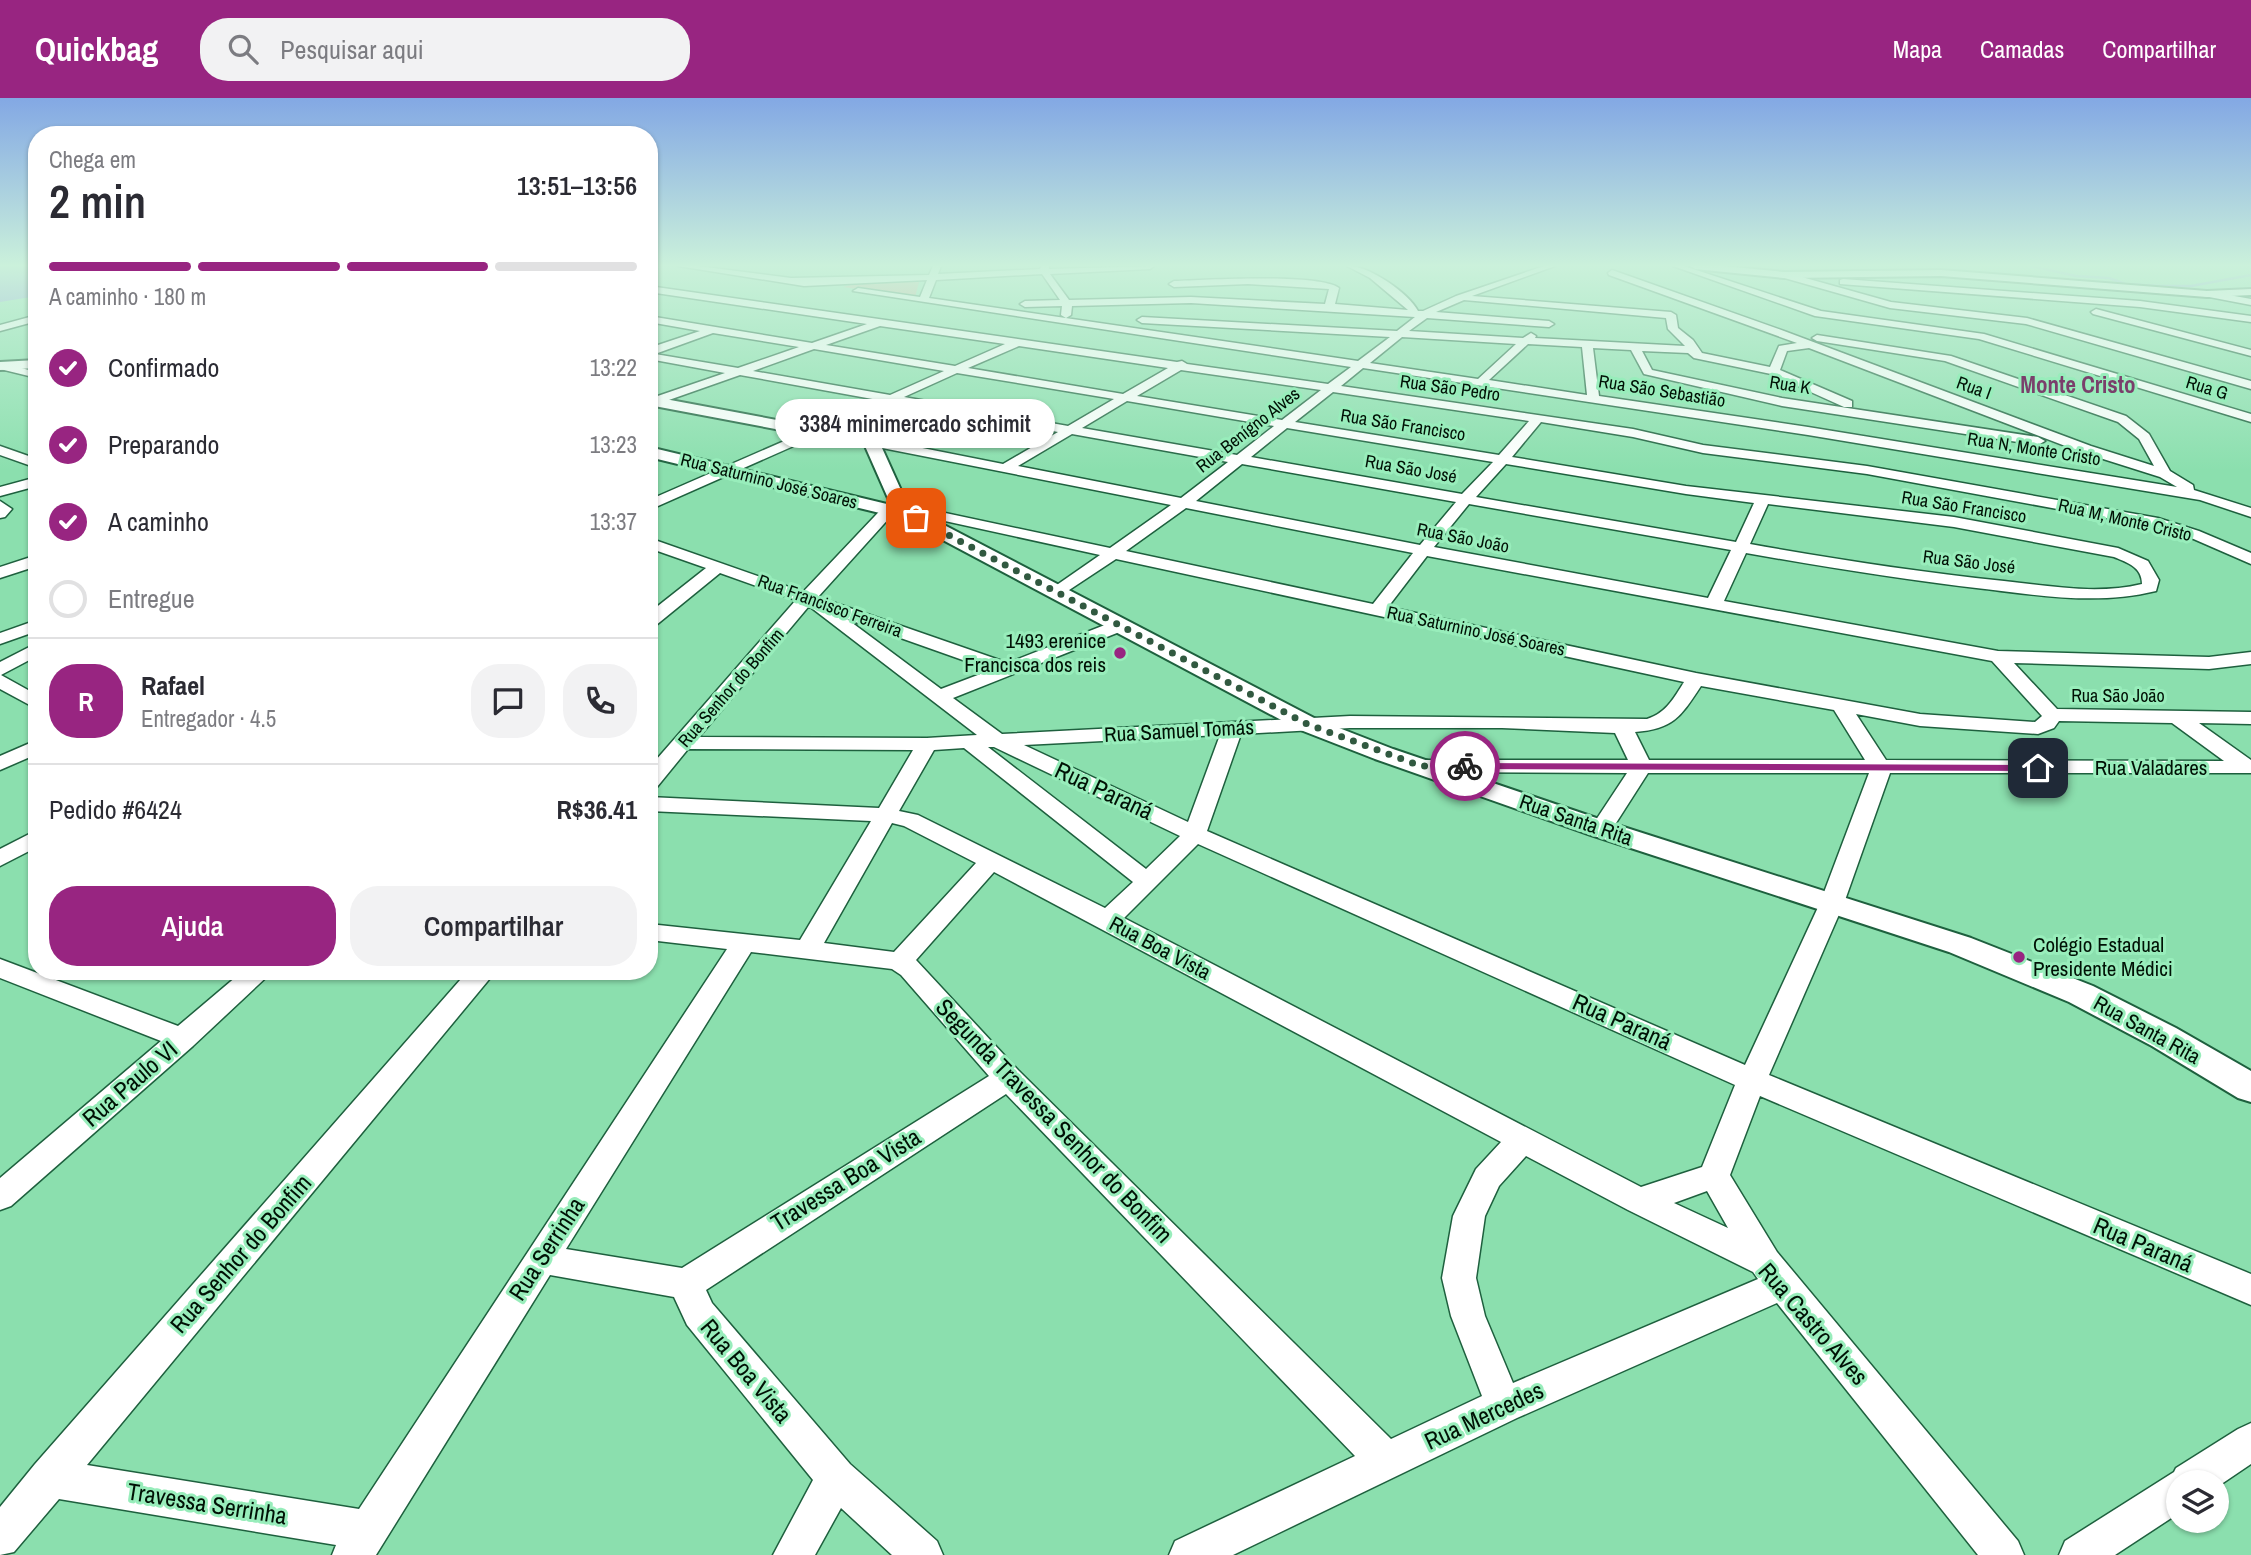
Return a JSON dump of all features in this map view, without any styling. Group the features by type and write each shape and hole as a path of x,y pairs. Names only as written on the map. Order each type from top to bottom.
{"main road":[{"path":"0,364 28,362"},
{"name":"Rua São João","path":"658,402 872,442"},
{"path":"872,442 901,510"},
{"name":"Rua Saturnino José Soares","path":"658,454 901,510"},
{"name":"Rua Santa Rita","path":"901,510 1307,724 1601,829 1960,945 2081,994 2164,1037 2251,1088"}],"street":[{"path":"658,351 702,334"},
{"name":"Rua São Francisco","path":"738,334 1686,490 1908,515 2118,553 2148,569"},
{"path":"658,399 847,334"},
{"name":"Rua São Pedro","path":"954,334 1633,432 1703,449 1798,445"},
{"path":"658,502 733,471 1031,334"},
{"name":"Rua São Sebastião","path":"1164,334 1219,345 1593,398 1798,445"},
{"path":"1401,334 1691,350 1706,359 1774,371"},
{"name":"Rua Benígno Alves","path":"1057,593 1184,503 1359,364 1401,334"},
{"path":"1482,381 1522,341 1533,334"},
{"path":"1679,334 1691,345 1691,350"},
{"name":"Rua I","path":"1782,334 2086,449 2165,474 2203,496"},
{"path":"1788,334 1947,358 2122,419 2144,438 2165,474"},
{"name":"Rua G","path":"1965,334 1980,336 2247,420"},
{"path":"1974,334 1980,336"},
{"path":"2073,334 2251,385"},
{"path":"2176,334 2251,354"},
{"path":"2211,334 2251,344"},
{"path":"1824,351 1830,344 1848,342"},
{"path":"1007,467 1219,345"},
{"path":"1587,345 1593,398"},
{"name":"Rua K","path":"1808,345 1783,348 1774,371 1874,415"},
{"name":"Rua K","path":"1635,348 1646,370 1652,374 1782,402 2086,449"},
{"name":"Rua São José","path":"658,356 736,372 1896,573 2094,594 2137,591 2150,587 2152,579 2148,569"},
{"path":"0,364 28,372"},
{"path":"1782,402 1823,425 1829,434"},
{"path":"1378,609 1423,550 1467,498 1507,459 1538,418"},
{"name":"Rua N, Monte Cristo","path":"1798,445 1829,434 2203,496 2251,513"},
{"name":"Rua São João","path":"872,442 1423,550 1998,657 2052,715 2251,718"},
{"name":"Rua M, Monte Cristo","path":"1798,445 2158,523 2194,534 2251,559"},
{"path":"0,450 28,461"},
{"path":"0,462 28,454"},
{"path":"0,492 28,484"},
{"path":"1714,604 1763,500"},
{"path":"0,505 5,509 0,514"},
{"name":"Rua Saturnino José Soares","path":"901,510 1115,552 1696,680 1841,706 1920,720 1992,727 2038,728 2047,724 2052,715"},
{"name":"Rua Senhor do Bonfim","path":"658,772 810,600 901,510"},
{"name":"Rua Francisco Ferreira","path":"658,546 1010,670"},
{"path":"0,573 28,563"},
{"path":"658,615 719,566"},
{"name":"Rua Paraná","path":"810,600 998,741 1195,834 1752,1080 2251,1290"},
{"path":"938,696 1121,625"},
{"path":"0,639 28,628"},
{"path":"0,670 28,653"},
{"path":"1998,657 2209,663 2251,658"},
{"name":"Rua Samuel Tomás","path":"683,743 969,743 1307,724 1502,722 1622,727 1649,725 1664,720 1675,711 1696,680"},
{"path":"0,681 28,698"},
{"path":"1639,1202 1714,1176 1752,1080 1832,903 1881,769 1841,706"},
{"path":"2176,716 2249,767"},
{"path":"1601,829 1642,766 1622,727"},
{"path":"1108,920 1195,834 1233,728"},
{"path":"969,743 1147,881"},
{"path":"807,950 883,815 927,744"},
{"path":"0,764 28,750"},
{"name":"Rua Valadares","path":"1421,766 1881,769 2249,767"},
{"name":"Rua Boa Vista","path":"658,804 883,815 911,820 1108,920 1639,1202"},
{"path":"0,859 28,842"},
{"path":"658,933 900,962 991,860"},
{"name":"Rua Serrinha","path":"359,1542 744,943"},
{"name":"Segunda Travessa Senhor do Bonfim","path":"900,962 910,969 1008,1078 1386,1461"},
{"path":"0,968 28,979"},
{"path":"31,980 183,1039"},
{"name":"Rua Paulo VI","path":"0,1197 250,980"},
{"name":"Rua Senhor do Bonfim","path":"0,1538 48,1478 475,980"},
{"name":"Travessa Boa Vista","path":"686,1284 1008,1078"},
{"path":"1504,1405 1468,1316 1459,1278 1469,1216 1487,1178 1524,1139"},
{"path":"1714,1176 1774,1273"},
{"name":"Rua Castro Alves","path":"1639,1202 1774,1273 2004,1555"},
{"path":"540,1259 686,1284"},
{"name":"Rua Mercedes","path":"1189,1555 1774,1273"},
{"name":"Rua Boa Vista","path":"686,1284 699,1314 836,1478 923,1555"},
{"path":"2208,1470 2251,1442"},
{"name":"Travessa Serrinha","path":"48,1478 359,1542"},
{"path":"793,1555 836,1478"},
{"path":"2079,1555 2166,1498"}],"way so far":[{"path":"916,518 1307,724 1421,766 1465,766"}],"place":[{"name":"3384 minimercado schimit","path":"916,518"},
{"name":"1493 erenice Francisca dos reis","path":"1120,653"},
{"name":"Colégio Estadual Presidente Médici","path":"2019,957"}],"district":[{"name":"Monte Cristo","path":"2078,385"}],"route":[{"path":"1465,766 2038,768"}]}
